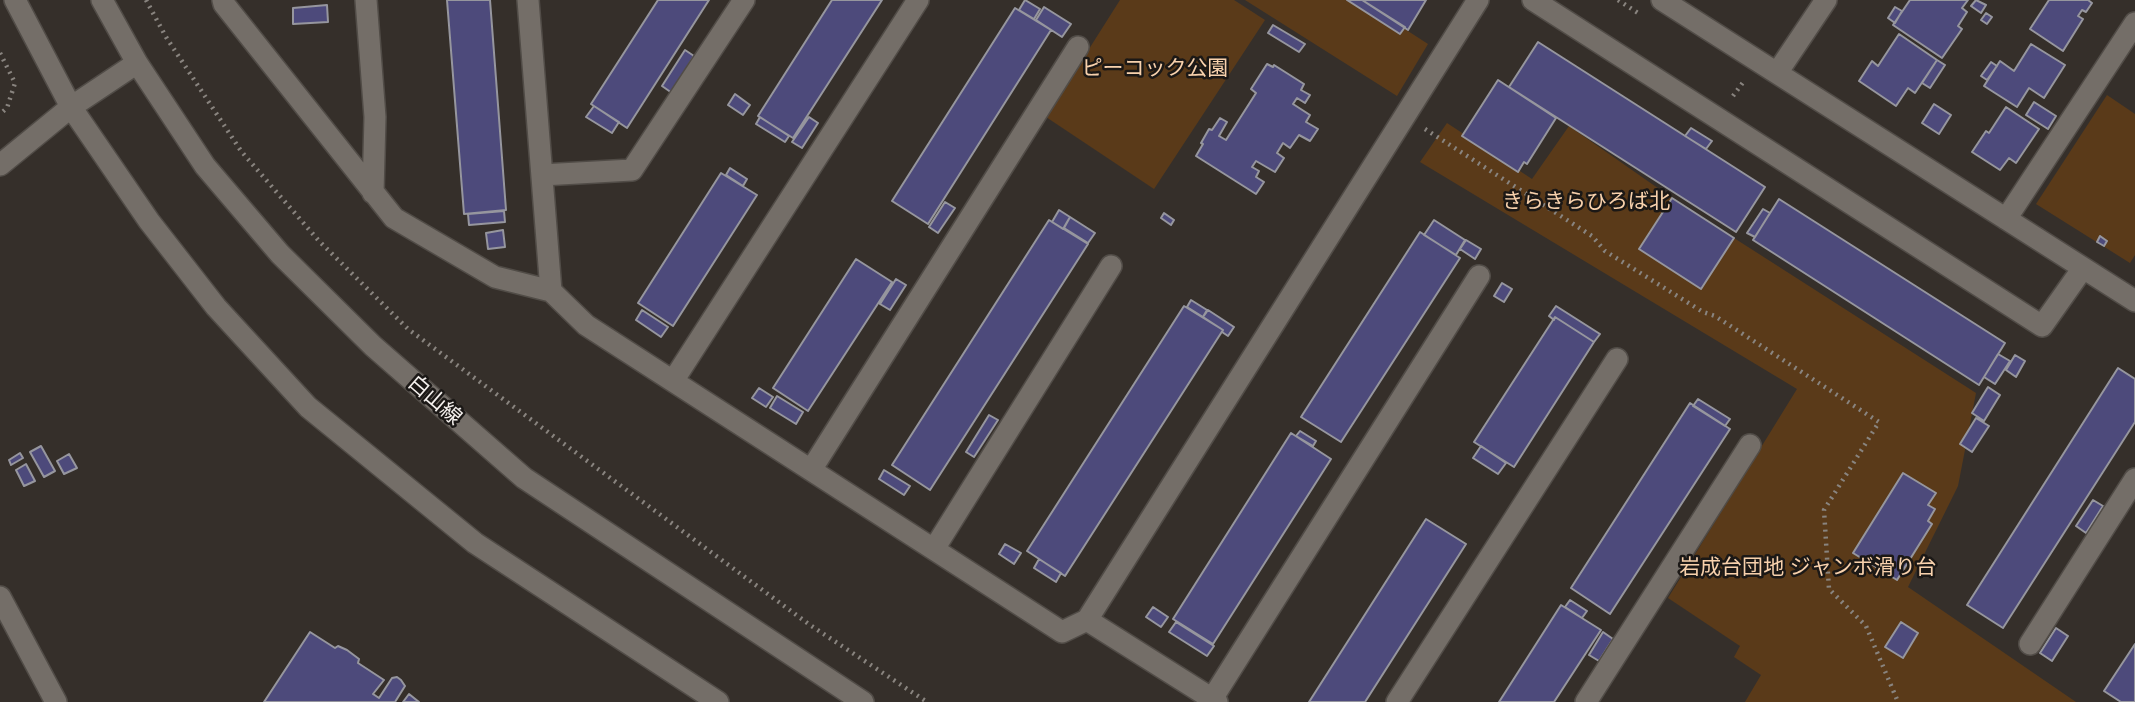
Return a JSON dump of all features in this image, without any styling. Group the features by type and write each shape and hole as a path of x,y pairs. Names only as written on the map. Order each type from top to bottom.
{"street":[{"path":"15,0 71,107 149,221 216,307 308,407 475,543 718,702"},
{"name":"白山線","path":"102,0 137,63 205,166 279,254 373,346 524,478 863,702"},
{"path":"223,0 394,218 495,277 551,291 586,325 1062,632 1087,620 1478,0"},
{"path":"366,0 375,117 373,194"},
{"path":"528,0 551,291"},
{"path":"542,175 632,170 744,0"},
{"path":"673,381 918,0"},
{"path":"1533,0 2042,326 2083,268"},
{"path":"1662,0 2135,301"},
{"path":"1777,73 1826,0"},
{"path":"2006,219 2135,23"},
{"path":"811,470 1078,47"},
{"path":"0,165 71,107 137,63"},
{"path":"934,549 1111,266"},
{"path":"1087,620 1214,700 1479,276"},
{"path":"1397,702 1616,359"},
{"path":"1586,702 1750,445"},
{"path":"2030,644 2135,479"},
{"path":"0,597 56,702"}],"path":[{"path":"146,0 166,37 241,151 319,241 408,329 810,625 928,702"},
{"path":"0,53 15,83 7,108 0,114"},
{"path":"1422,127 1592,236 1605,251 1703,312 1716,316 1879,422 1824,510 1829,589 1866,626 1898,702"}],"green space":[{"name":"ピーコック公園","path":"1120,0 1234,0 1265,20 1154,189 1046,117"},
{"path":"1245,0 1360,0 1428,44 1397,96"},
{"path":"2107,95 2135,114 2135,255 2130,263 2036,204"},
{"path":"1447,123 1532,179 1569,126 1672,198 1640,250 1701,289 1734,238 1976,393 1958,486 1908,587 2076,702 1745,702 1761,675 1734,657 1740,646 1668,598 1797,389 1420,162"}],"building":[{"path":"447,0 490,0 506,210 464,214"},
{"path":"658,0 709,0 627,128 591,104"},
{"path":"832,0 882,0 793,138 758,116"},
{"path":"1025,0 1040,9 1034,19 1019,10"},
{"path":"1347,0 1362,0 1405,27 1400,34"},
{"path":"1362,0 1426,0 1408,30"},
{"path":"1910,0 1968,0 1962,8 1967,12 1958,26 1962,29 1942,58 1893,25"},
{"path":"1976,0 1986,5 1981,13 1971,6"},
{"path":"2049,0 2088,0 2092,3 2086,12 2082,10 2078,16 2083,19 2063,51 2030,29"},
{"path":"327,5 328,22 293,24 293,8"},
{"path":"1044,7 1071,24 1062,37 1036,20"},
{"path":"1895,7 1902,11 1895,23 1888,18"},
{"path":"1015,8 1051,30 928,224 892,201"},
{"path":"1986,13 1992,17 1987,24 1981,20"},
{"path":"1273,25 1305,44 1299,52 1268,33"},
{"path":"1899,34 1937,60 1915,93 1908,88 1896,106 1859,81 1872,61 1878,66"},
{"path":"1538,42 1765,187 1736,232 1509,87"},
{"path":"2031,44 2065,65 2044,98 2029,88 2017,107 1984,86 2000,61 2014,71"},
{"path":"685,50 694,56 672,93 662,86"},
{"path":"1937,60 1945,65 1930,88 1922,83"},
{"path":"1991,62 1997,66 1987,80 1981,76"},
{"path":"1267,64 1273,67 1274,65 1304,84 1301,90 1310,95 1305,103 1297,98 1293,104 1310,115 1306,122 1318,129 1310,141 1299,135 1290,148 1283,143 1277,153 1284,158 1275,172 1256,161 1252,167 1259,171 1256,177 1264,182 1256,194 1196,156 1209,129 1212,130 1220,118 1227,122 1219,136 1226,140 1256,93 1251,89"},
{"path":"1498,80 1556,118 1527,164 1524,162 1518,172 1462,136"},
{"path":"735,94 750,105 743,115 728,105"},
{"path":"2034,102 2056,116 2048,129 2026,115"},
{"path":"1934,104 1951,115 1939,134 1922,123"},
{"path":"594,106 619,122 612,133 586,117"},
{"path":"2006,107 2039,129 2016,163 2009,158 2000,170 1972,152 1986,131 1989,133"},
{"path":"760,117 789,136 785,142 756,124"},
{"path":"809,117 818,123 802,148 792,142"},
{"path":"1691,128 1712,141 1706,149 1685,136"},
{"path":"730,168 747,179 743,186 726,175"},
{"path":"721,173 757,195 673,326 638,303"},
{"path":"1672,198 1734,238 1701,289 1639,249"},
{"path":"1779,199 2005,343 1979,385 1753,240"},
{"path":"945,202 955,208 938,233 929,227"},
{"path":"1763,209 1770,213 1755,237 1747,233"},
{"path":"1059,210 1070,217 1063,229 1052,222"},
{"path":"504,211 505,222 469,225 468,214"},
{"path":"1164,213 1174,220 1171,225 1161,218"},
{"path":"1070,217 1095,233 1088,243 1064,228"},
{"path":"1049,220 1088,244 930,490 892,465"},
{"path":"1434,220 1465,240 1456,255 1424,235"},
{"path":"503,230 505,247 488,249 486,233"},
{"path":"1420,232 1460,258 1341,442 1301,417"},
{"path":"2100,236 2107,241 2104,246 2097,242"},
{"path":"1466,240 1481,249 1475,259 1460,249"},
{"path":"856,259 892,282 808,411 773,388"},
{"path":"896,279 906,285 890,310 880,304"},
{"path":"1502,283 1512,289 1504,302 1494,296"},
{"path":"1191,300 1207,310 1203,317 1187,307"},
{"path":"1184,306 1223,330 1065,576 1027,551"},
{"path":"1556,306 1600,334 1594,342 1555,317 1554,320 1549,316"},
{"path":"642,310 668,327 661,337 636,320"},
{"path":"1208,310 1234,327 1228,336 1203,317"},
{"path":"1555,317 1594,342 1514,467 1474,442"},
{"path":"1998,354 2010,361 1995,384 1984,377"},
{"path":"2015,355 2025,361 2016,377 2006,370"},
{"path":"2118,368 2135,379 2135,422 2003,628 1967,605"},
{"path":"1988,387 2000,395 1984,421 1972,413"},
{"path":"759,388 773,397 766,407 752,398"},
{"path":"777,396 803,412 796,424 770,408"},
{"path":"1698,399 1730,419 1725,426 1693,406"},
{"path":"1690,403 1730,429 1610,614 1571,588"},
{"path":"989,415 998,420 974,457 966,452"},
{"path":"1976,418 1989,426 1972,452 1960,444"},
{"path":"1300,431 1316,441 1313,446 1296,436"},
{"path":"1291,433 1331,459 1213,644 1173,619"},
{"path":"41,446 55,471 44,477 30,452"},
{"path":"1481,446 1506,463 1498,474 1473,458"},
{"path":"20,453 23,458 11,465 9,460"},
{"path":"69,454 77,468 64,474 57,461"},
{"path":"26,464 35,481 24,486 16,470"},
{"path":"884,470 910,486 904,495 879,479"},
{"path":"1903,473 1936,493 1928,505 1935,509 1928,521 1932,524 1897,580 1853,553"},
{"path":"2093,500 2103,506 2086,533 2076,526"},
{"path":"1426,519 1466,544 1365,702 1309,702"},
{"path":"1005,544 1021,553 1014,564 999,554"},
{"path":"1039,559 1061,573 1056,582 1034,568"},
{"path":"1570,600 1587,611 1582,618 1565,607"},
{"path":"1561,605 1601,630 1554,702 1499,702"},
{"path":"1153,607 1168,617 1161,627 1146,617"},
{"path":"1176,622 1214,646 1207,656 1169,632"},
{"path":"1901,622 1918,633 1903,658 1885,647"},
{"path":"2056,628 2068,636 2052,661 2040,653"},
{"path":"310,632 335,648 338,646 347,650 359,659 358,663 384,680 373,694 379,698 392,678 401,680 405,686 395,702 264,702"},
{"path":"1603,632 1613,639 1599,661 1589,655"},
{"path":"2135,644 2135,702 2121,702 2104,691"},
{"path":"409,694 419,702 403,702"}],"park label":[{"name":"きらきらひろば北","path":"1586,201"},
{"name":"岩成台団地 ジャンボ滑り台","path":"1808,567"}]}
